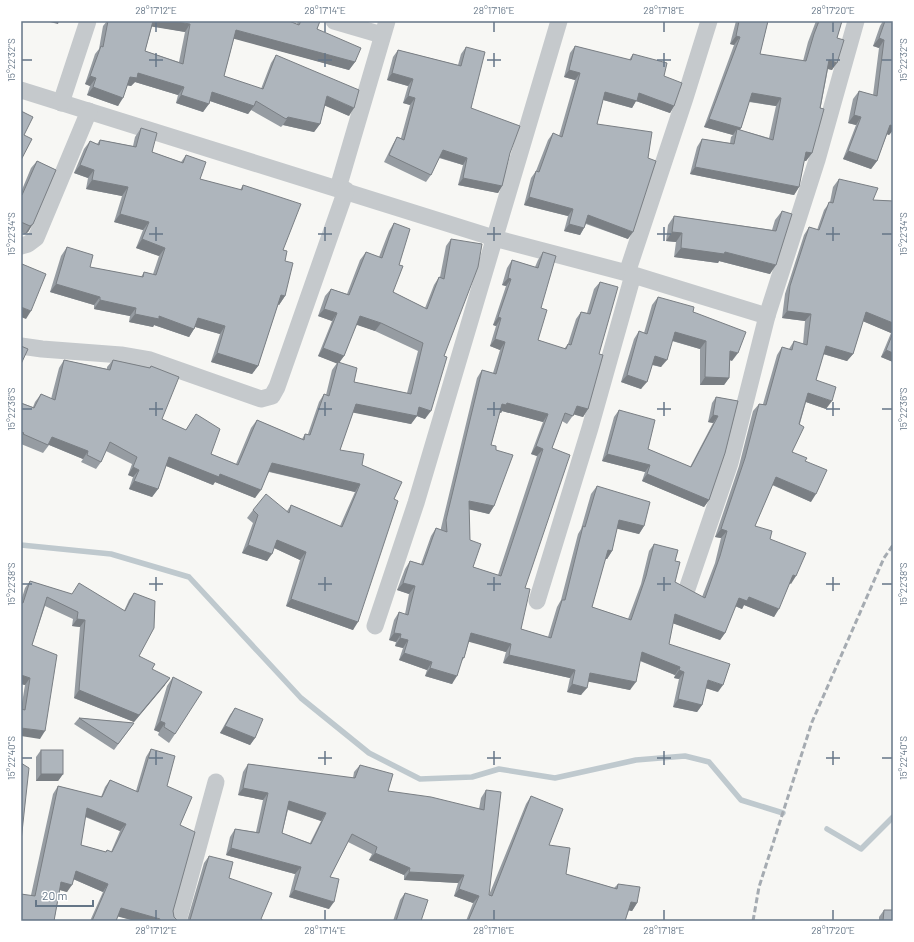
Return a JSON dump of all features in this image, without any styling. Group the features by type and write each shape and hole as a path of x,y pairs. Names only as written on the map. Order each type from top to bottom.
{"street":[{"path":"61,103 88,21"},
{"path":"21,346 42,350 122,354 150,360 261,399 272,396 277,387 342,189 385,28 334,21"},
{"path":"375,626 416,503 559,21"},
{"path":"537,601 590,428 630,274 708,21"},
{"path":"687,589 730,463 767,316 815,166 856,21"},
{"path":"21,90 342,189 494,238 630,274 767,316"},
{"path":"21,246 28,244 36,238 89,111"},
{"path":"178,921 216,782"}],"building":[{"path":"108,21 153,21 145,51 183,64 190,24 171,21 289,21 299,25 301,21 320,21 317,29 361,48 355,62 236,30 224,76 263,89 276,55 359,90 354,108 327,96 320,124 288,117 286,119 256,101 254,106 212,92 209,104 181,95 184,87 138,73 137,78 130,77 123,98 93,87 96,78 90,76 101,46 103,47"},
{"path":"739,21 768,21 760,54 806,61 819,21 842,21 837,38 844,40 837,63 829,60 820,108 824,109 812,153 806,152 799,187 695,167 702,139 734,144 737,129 773,140 781,98 752,93 741,128 709,119 740,37 736,36"},
{"path":"885,21 893,21 893,126 890,125 877,161 848,151 861,117 854,115 859,91 877,96 884,40 879,38"},
{"path":"575,46 631,60 633,54 667,63 664,76 682,83 674,106 639,93 637,101 605,92 597,124 652,132 648,158 656,161 633,232 588,215 584,228 569,224 573,209 529,197 536,171 539,172 553,133 562,137 580,73 569,70"},
{"path":"466,47 485,52 471,108 520,126 510,153 502,186 463,178 467,158 443,150 431,175 389,155 397,137 404,140 415,98 408,96 413,79 392,73 398,50 461,66"},
{"path":"21,111 33,117 24,135 32,139 21,160"},
{"path":"141,128 157,133 152,152 183,163 186,155 206,162 200,179 242,190 243,185 301,204 283,250 287,251 285,261 293,263 285,296 281,295 258,366 217,353 225,326 198,318 194,329 159,316 159,319 135,314 136,308 100,300 100,297 56,284 67,247 93,255 90,267 143,277 144,272 156,275 165,248 142,239 149,222 120,214 128,187 92,180 94,170 80,165 90,141 99,145 100,140 136,147"},
{"path":"37,161 56,170 33,224 30,226 21,222 21,195"},
{"path":"839,179 878,188 873,200 893,201 893,323 866,312 853,354 826,346 816,380 836,387 832,401 808,393 799,424 804,427 792,452 807,458 805,461 827,470 816,494 776,477 755,526 772,531 770,539 806,553 796,576 793,575 779,609 749,597 747,601 739,598 725,633 675,614 669,644 730,664 723,685 708,680 702,705 678,699 684,672 679,670 680,667 642,652 636,682 590,673 587,688 572,684 575,670 509,655 511,644 471,633 457,676 430,668 432,662 404,653 408,640 400,638 401,634 394,633 399,612 408,615 415,586 403,583 410,561 423,565 436,528 447,532 446,520 482,370 496,374 505,342 495,339 501,318 498,317 511,279 508,278 512,260 538,268 543,252 556,256 541,308 547,310 538,340 566,349 568,344 571,345 581,312 590,314 600,282 618,287 599,354 603,355 588,409 577,406 573,416 565,413 552,448 570,455 525,588 530,589 521,629 551,638 562,600 565,600 583,526 585,527 597,486 650,502 644,526 619,520 612,551 608,550 592,607 631,620 646,576 654,544 678,550 675,561 680,562 675,582 705,598 727,531 721,529 745,458 759,404 766,405 782,347 792,350 794,341 807,345 811,314 787,311 790,286 809,227 819,230 829,202 833,203","holes":["507,403 548,414 536,446 543,449 501,576 473,567 481,544 470,540 469,501 494,506 513,455 496,450 496,446 491,445 502,404 506,405"]},
{"path":"782,211 792,214 776,265 725,252 724,254 681,248 682,233 672,232 674,216 776,231"},
{"path":"394,223 410,229 399,265 403,266 393,292 427,309 439,277 444,279 451,239 482,244 478,267 444,356 447,357 431,411 419,407 417,416 356,404 340,450 364,454 362,465 402,482 394,499 398,501 358,622 291,599 306,552 277,540 272,554 248,545 258,515 253,510 266,494 289,513 291,505 342,527 360,484 272,463 261,490 220,474 219,477 169,457 158,489 134,481 139,470 133,467 137,457 110,442 101,462 87,455 88,451 52,437 48,445 21,432 21,403 34,408 41,394 55,400 64,360 110,370 113,360 150,368 151,366 179,377 162,419 186,430 196,414 220,429 211,454 238,465 257,420 304,440 305,434 310,435 324,394 329,396 338,362 357,368 354,382 411,394 423,343 381,323 360,316 344,356 323,348 337,313 324,309 331,289 349,295 366,252 382,258"},
{"path":"22,264 46,274 31,311 21,307"},
{"path":"658,297 694,307 693,312 746,332 738,353 730,351 729,378 705,377 706,341 675,332 667,360 655,356 647,382 627,375 639,331 647,334"},
{"path":"893,333 893,353 886,350"},
{"path":"21,346 28,349 21,364"},
{"path":"716,397 738,401 725,453 709,500 647,474 650,465 607,454 619,410 655,420 648,449 691,467 718,416 713,415"},
{"path":"30,581 72,594 79,583 125,611 134,593 155,601 154,628 139,656 155,664 152,669 170,678 139,715 79,690 85,620 77,619 78,612 47,597 32,645 57,655 45,731 21,728 21,709 25,710 30,678 21,675 21,603 23,603"},
{"path":"173,677 202,692 175,734 164,727 165,723 160,721"},
{"path":"235,708 263,719 255,738 225,726"},
{"path":"79,718 134,723 118,744"},
{"path":"151,749 175,756 167,786 192,797 180,825 195,832 173,911 174,917 178,921 160,921 160,919 121,908 116,921 92,921 108,884 76,871 72,885 61,882 54,921 21,921 21,894 35,896 58,786 102,797 110,780 138,792","holes":["87,808 126,824 112,852 107,850 106,852 81,845"]},
{"path":"41,750 63,750 63,774 41,774"},
{"path":"21,763 29,768 21,841"},
{"path":"248,764 355,778 360,765 393,774 388,791 431,797 484,810 486,790 501,792 489,895 492,896 531,796 563,809 549,845 570,848 566,874 617,889 618,884 640,887 637,903 631,902 625,921 468,921 479,896 459,889 464,875 409,872 410,868 375,853 377,847 352,834 330,877 339,879 334,902 294,890 301,867 231,848 235,829 259,833 268,793 243,788","holes":["289,801 326,813 311,844 282,833"]},
{"path":"209,856 233,862 229,878 272,893 261,919 264,921 189,921"},
{"path":"405,893 428,900 421,921 396,921"},
{"path":"884,910 893,910 893,921 883,921"}],"waterway":[{"path":"21,545 111,554 189,577 301,698 369,753 420,779 472,777 499,769 555,778 636,760 685,756 709,762 741,800 783,813"},
{"path":"827,829 861,849 893,817"}],"railway":[{"path":"753,921 759,887 812,722 884,558 893,545"}]}
